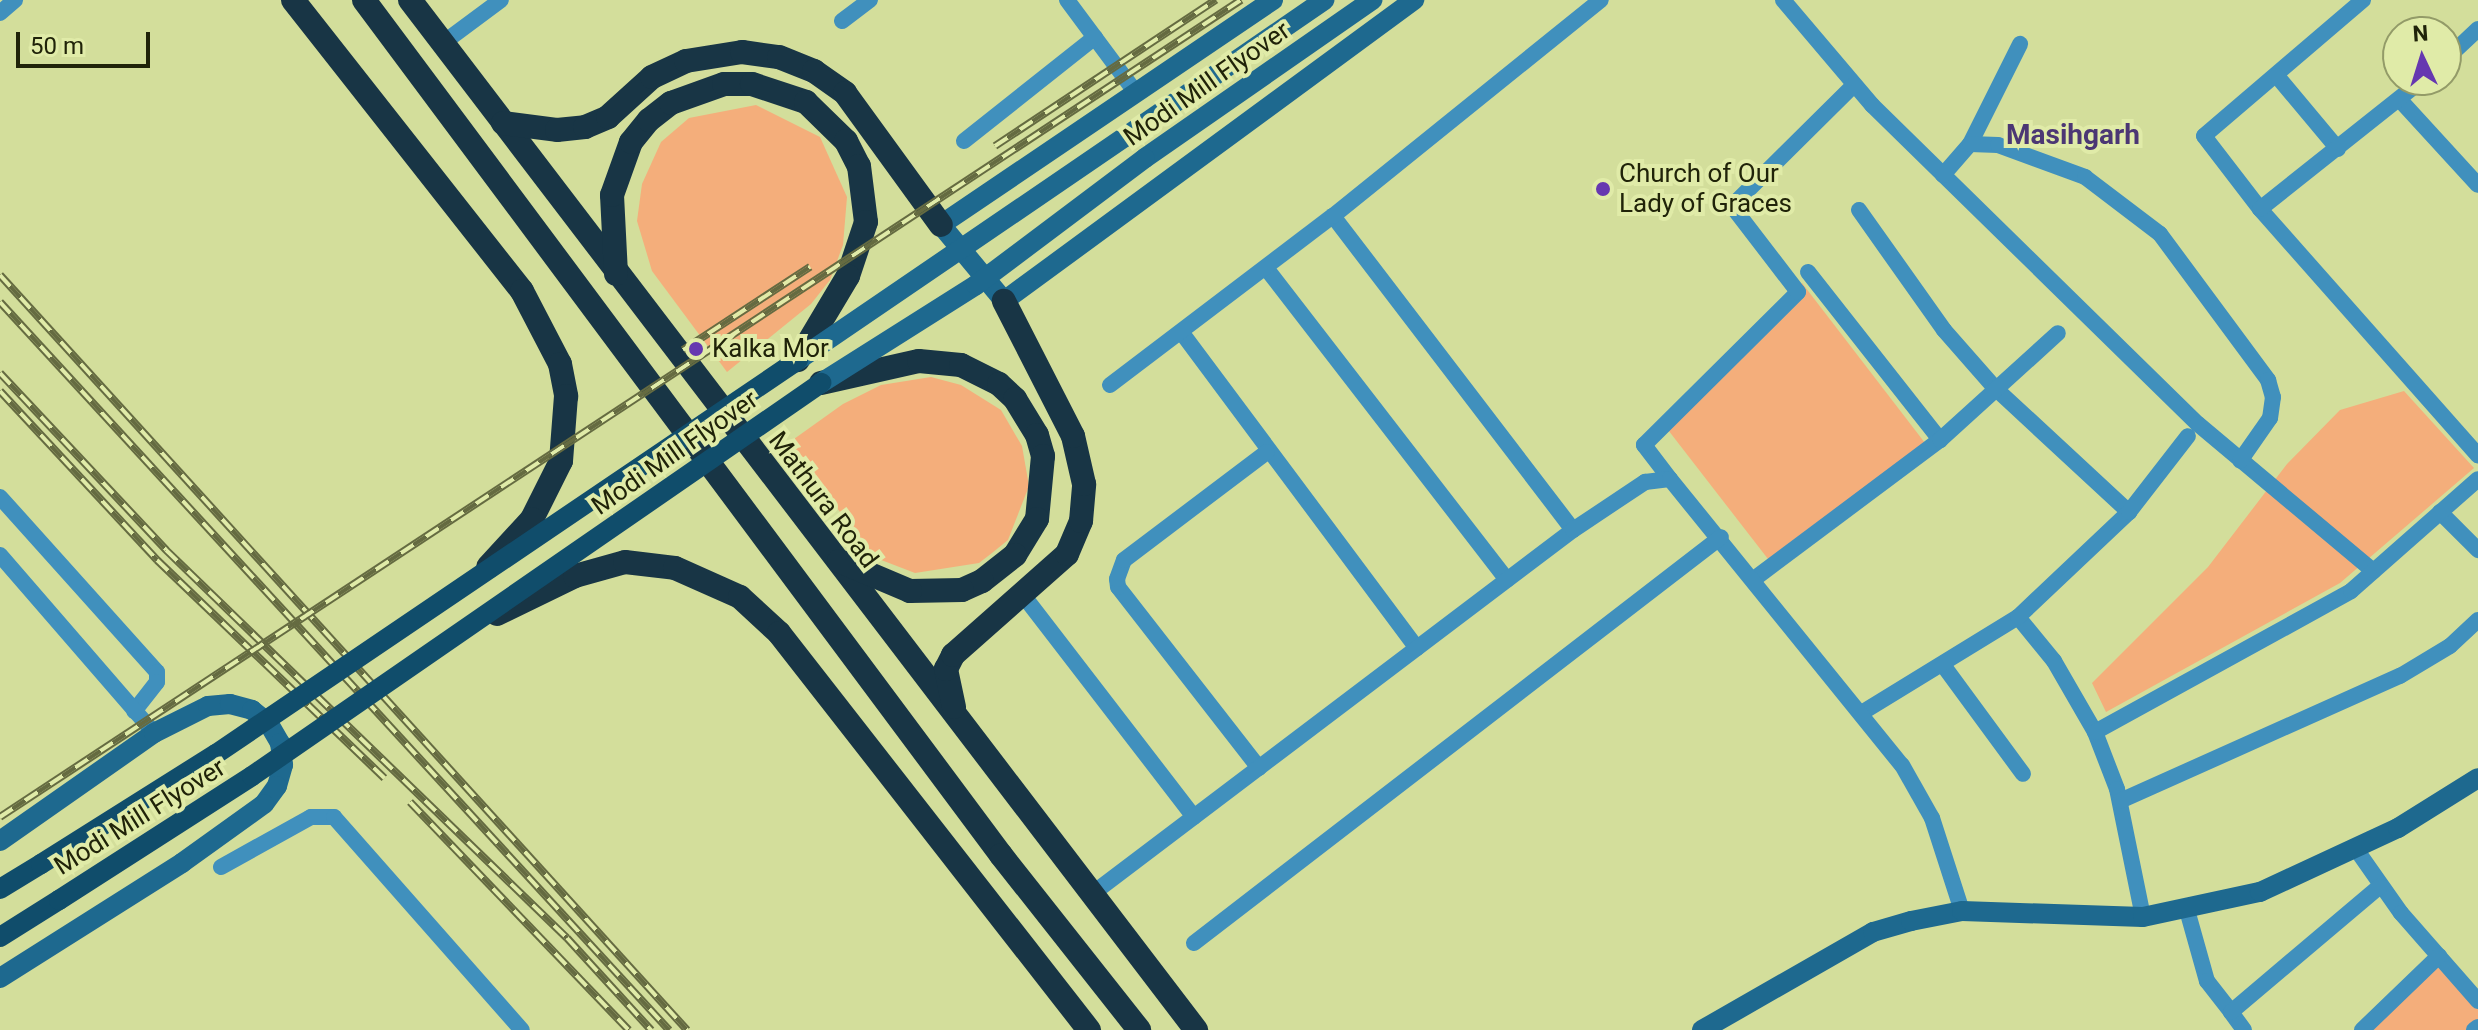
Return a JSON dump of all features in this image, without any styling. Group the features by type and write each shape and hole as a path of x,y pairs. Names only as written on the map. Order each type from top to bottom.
{"highway":[{"path":"293,0 522,291 560,364 566,429 549,491 532,519 475,581"},
{"path":"364,0 1001,855 1139,1030"},
{"name":"Mathura Road","path":"410,0 833,559 1196,1030"},
{"path":"503,123 557,130 585,127 608,117 652,77 686,61 723,52 779,57 814,71 845,93 941,225"},
{"path":"616,274 612,195 631,142 671,103 697,90 738,84 780,90 806,102 828,119 852,154 865,194 866,222 848,276 798,360"},
{"path":"957,720 947,684 953,655 1067,554 1081,521 1084,484 1073,436 1004,301"},
{"path":"821,383 919,361 961,365 999,384 1037,435 1043,498 1015,555 962,590 910,591 833,559"},
{"path":"473,626 550,586 625,562 675,568 740,597 779,633 1089,1030"}],"main road":[{"path":"1273,0 941,225 1004,301 1414,0"},
{"name":"Modi Mill Flyover","path":"0,889 216,754 475,581 1324,0"},
{"name":"Modi Mill Flyover","path":"0,937 252,776 821,383 976,285 1145,158 1372,0"},
{"path":"0,841 154,733 208,706 230,704 252,710 269,724 280,743 283,765 277,786 264,804 182,863 0,978"},
{"path":"1702,1030 1873,932 1962,911 2143,917 2260,892 2356,849 2478,778"}],"street":[{"path":"0,13 15,0"},
{"path":"443,43 501,0"},
{"path":"842,21 870,0"},
{"path":"1067,0 1136,93"},
{"path":"1110,385 1333,216 1601,0"},
{"path":"1783,0 1854,85 1943,175 2240,461 2373,571"},
{"path":"2363,0 2204,136 2260,209 2478,455"},
{"path":"2462,44 2478,29"},
{"path":"964,141 1095,37"},
{"path":"1943,175 1970,144 2020,44"},
{"path":"2277,76 2338,149"},
{"path":"1854,85 1732,206 1798,292 1644,445 1863,712 1932,818 1962,911"},
{"path":"2260,209 2404,96"},
{"path":"2400,100 2478,185"},
{"path":"1970,144 1998,145 2067,169 2160,234 2268,380 2273,397 2270,418 2240,461"},
{"path":"1859,210 1944,330 1995,388 2129,512"},
{"path":"1333,216 1573,530"},
{"path":"1266,268 1507,580"},
{"path":"1808,272 1940,440"},
{"path":"1182,333 1267,452 1417,648"},
{"path":"1754,579 1940,440 2058,333"},
{"path":"1863,712 2018,617 2129,512 2188,436"},
{"path":"1259,768 1118,587 1117,579 1124,560 1267,452"},
{"path":"1092,894 1573,530 1645,482 1670,479"},
{"path":"2095,732 2351,591 2478,479"},
{"path":"0,497 157,672 157,682 134,711"},
{"path":"2440,512 2478,550"},
{"path":"1194,943 1721,537"},
{"path":"0,555 154,733"},
{"path":"1023,595 1194,817"},
{"path":"2018,617 2054,661 2095,732 2120,801 2143,917"},
{"path":"2120,801 2400,676 2450,646 2478,620"},
{"path":"1943,665 2023,774"},
{"path":"221,867 311,817 334,817 522,1030"},
{"path":"2356,849 2380,886 2478,1001"},
{"path":"2231,1012 2380,886"},
{"path":"2187,910 2207,981 2244,1030"},
{"path":"2362,1030 2439,956"}],"shaded area":[{"path":"756,105 820,137 847,197 843,245 830,280 811,304 727,372 652,271 637,221 642,184 661,142 689,118"},
{"path":"1802,283 1925,443 1768,559 1665,426"},
{"path":"931,377 961,385 1001,410 1022,446 1029,486 1008,540 979,563 915,573 876,558 787,444 843,404 881,385"},
{"path":"2404,391 2474,468 2340,583 2106,712 2092,683 2208,567 2287,464 2340,410"},
{"path":"2444,954 2478,995 2478,1022 2470,1030 2368,1030"}],"railway":[{"path":"995,146 1216,0"},
{"path":"0,817 1241,0"},
{"path":"683,350 810,267"},
{"path":"0,275 687,1030"},
{"path":"0,302 669,1030"},
{"path":"0,373 166,550 567,938 651,1030"},
{"path":"0,391 157,560 384,778"},
{"path":"410,802 629,1030"}],"place":[{"name":"Church of Our Lady of Graces","path":"1603,189"},
{"name":"Kalka Mor","path":"696,349"}],"district":[{"name":"Masihgarh","path":"2073,135"}]}
